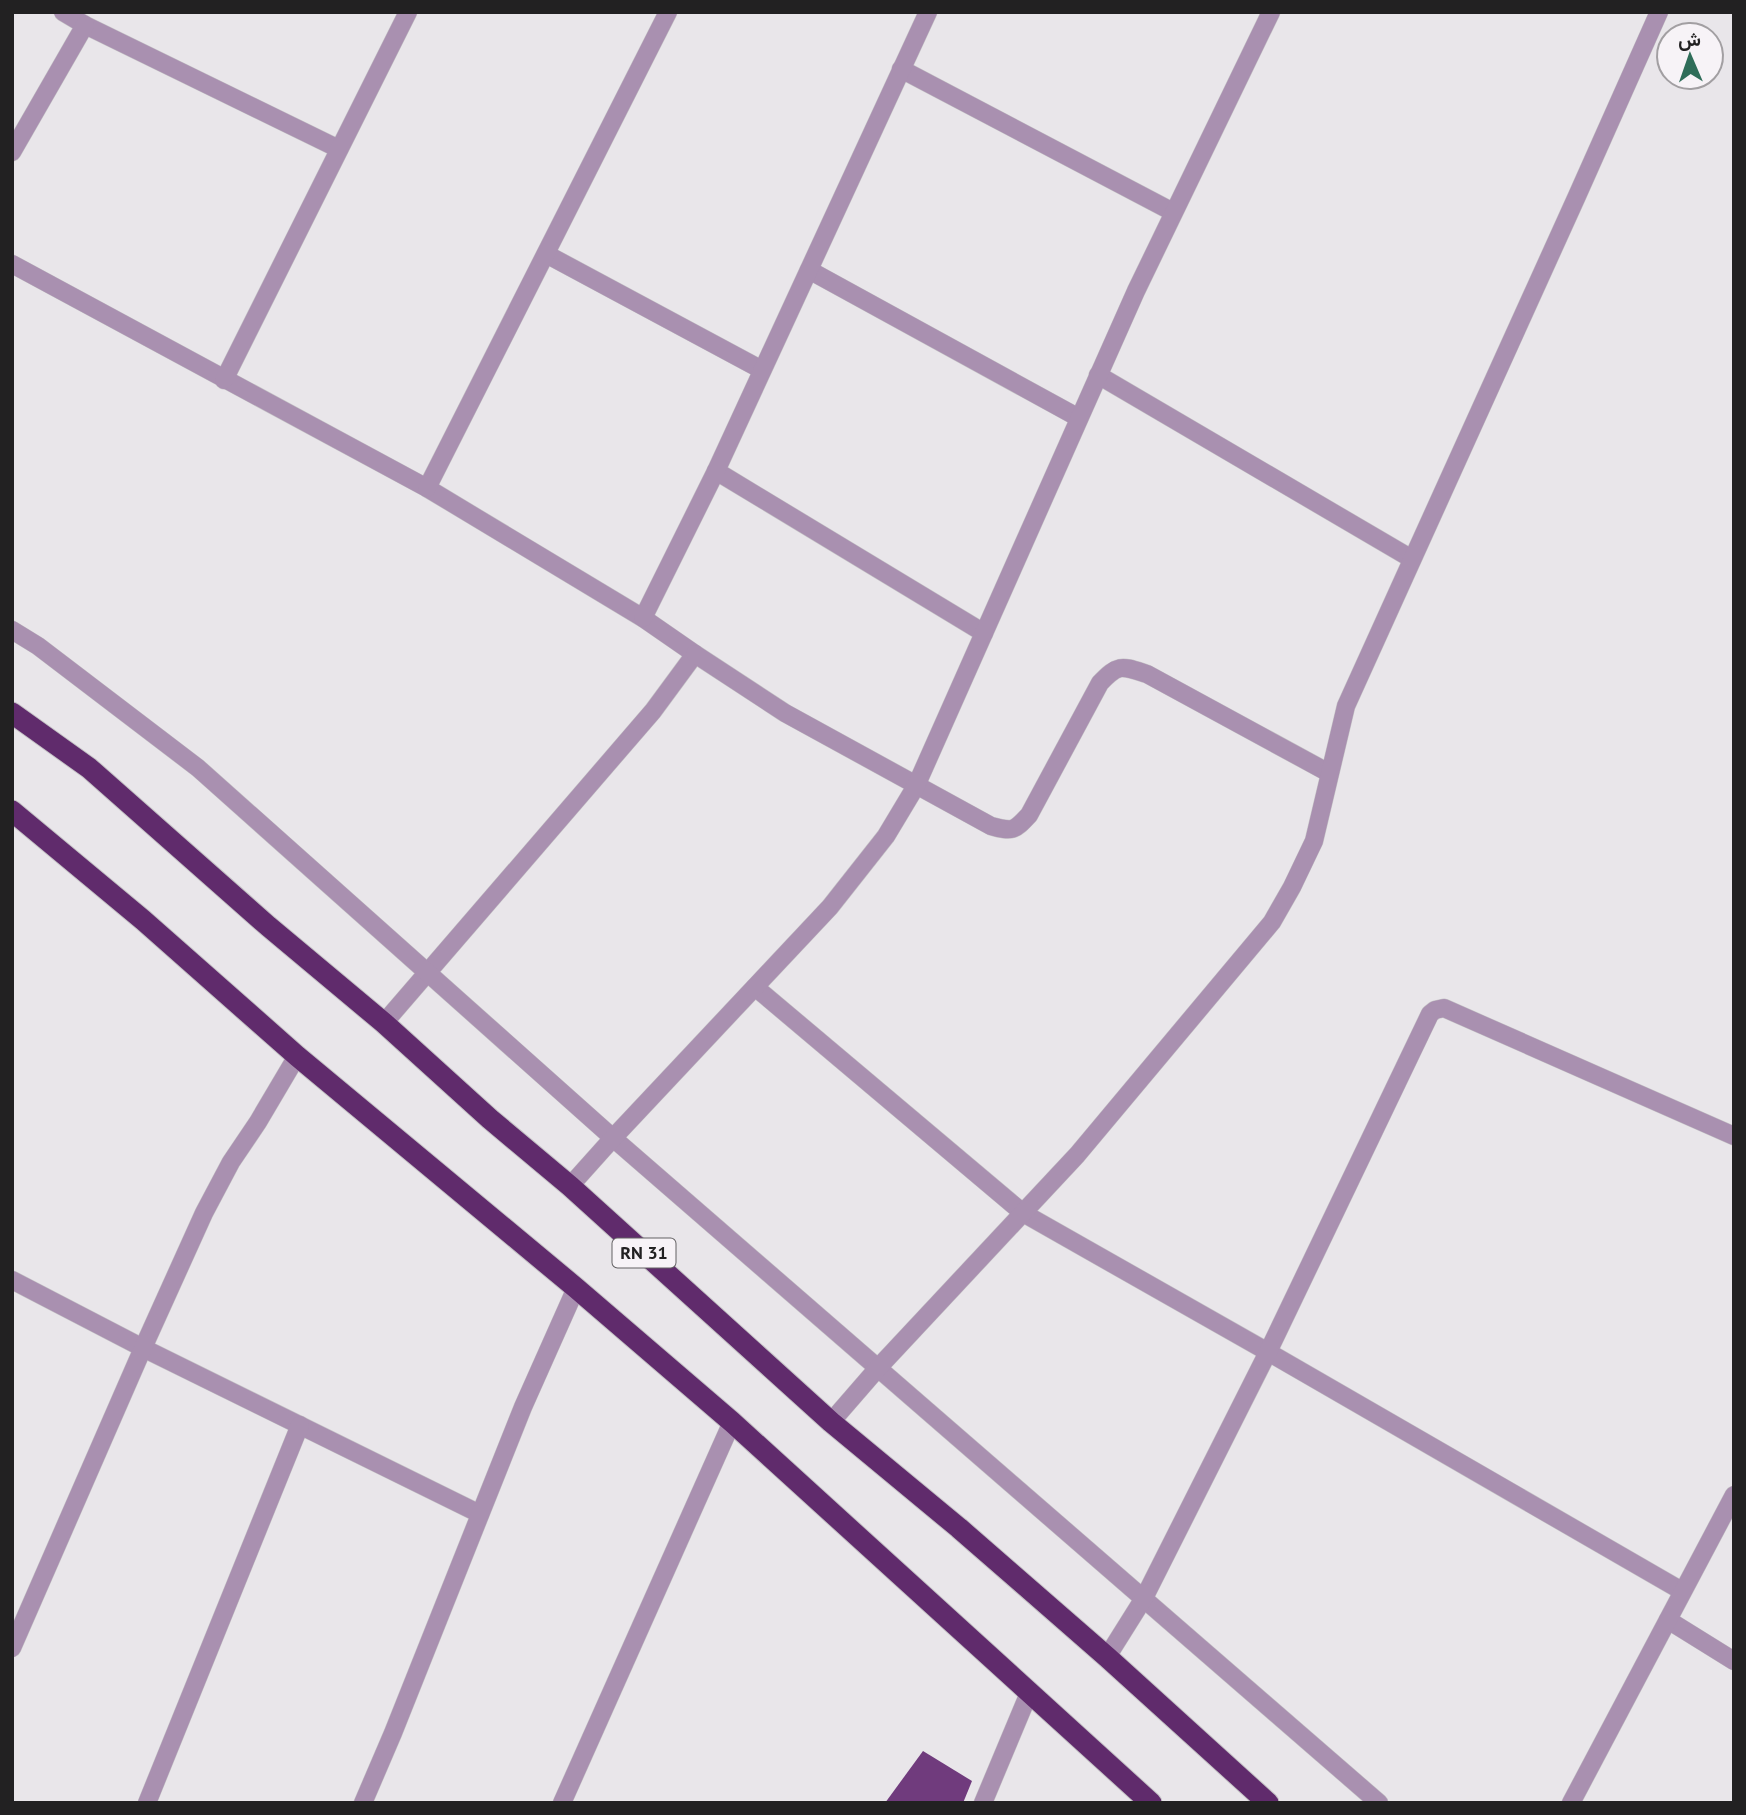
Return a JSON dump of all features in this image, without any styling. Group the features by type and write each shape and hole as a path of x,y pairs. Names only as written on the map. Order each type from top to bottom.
{"highway":[{"name":"RN 31","path":"12,713 89,768 268,926 384,1023 490,1119 570,1186 831,1422 959,1528 1107,1657 1268,1803"},
{"path":"12,811 143,920 297,1056 576,1287 732,1422 1151,1803"}],"street":[{"path":"63,12 339,149"},
{"path":"224,380 408,12"},
{"path":"427,488 668,12"},
{"path":"643,618 716,471 928,12"},
{"path":"570,1186 830,907 886,836 916,786 1098,375 1173,212 1271,12"},
{"path":"831,1422 877,1369 1077,1156 1272,922 1314,841 1346,706 1659,12"},
{"path":"12,152 85,25"},
{"path":"901,69 1173,212"},
{"path":"546,254 762,370"},
{"path":"12,264 427,488 643,618 785,713 991,826 1005,830 1016,828 1029,815 1100,683 1112,670 1124,667 1147,674 1329,773"},
{"path":"808,270 1079,418"},
{"path":"1098,375 1412,559"},
{"path":"716,471 984,633"},
{"path":"12,630 38,646 198,768 613,1138 1379,1803"},
{"path":"384,1023 653,711 695,654"},
{"path":"755,987 1023,1213 1682,1591"},
{"path":"1107,1657 1144,1598 1268,1352 1430,1014 1444,1008 1734,1136"},
{"path":"12,1648 204,1213 231,1162 297,1056"},
{"path":"12,1280 143,1348 480,1514"},
{"path":"363,1803 523,1407 576,1287"},
{"path":"562,1803 732,1422"},
{"path":"147,1803 300,1425"},
{"path":"1571,1803 1734,1495"},
{"path":"1668,1620 1734,1661"},
{"path":"983,1803 1029,1693"}],"building":[{"path":"923,1751 972,1781 963,1803 885,1803"}]}
